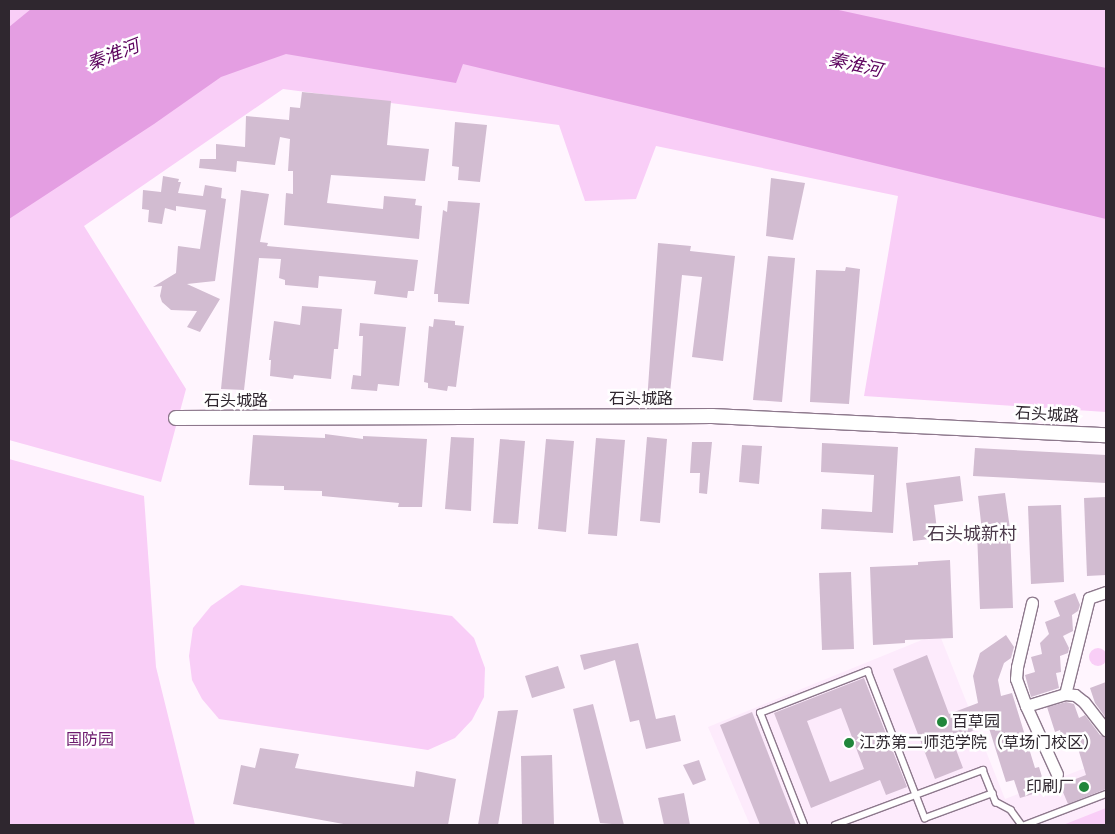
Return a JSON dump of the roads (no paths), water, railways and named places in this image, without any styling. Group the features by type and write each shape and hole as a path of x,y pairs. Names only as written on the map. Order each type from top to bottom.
{"street":[{"name":"石头城路","path":"176,418 712,416 1106,436"},
{"path":"1065,694 1089,598 1106,592"},
{"path":"1032,603 1016,679 1026,706 1057,774"},
{"path":"1026,706 1065,694 1075,695 1084,702 1106,730"}],"lane":[{"path":"804,825 760,713 868,671 925,818 992,793"},
{"path":"836,825 983,770 996,802 1011,810 1023,825 1106,794"}],"water":[{"name":"秦淮河","path":"31,9 834,9 1106,68 1106,219 463,64 456,83 286,54 221,77 154,124 9,219 9,27"}],"place":[{"name":"百草园","path":"942,722"},
{"name":"江苏第二师范学院（草场门校区）","path":"849,743"},
{"name":"印刷厂","path":"1084,787"}],"district":[{"name":"石头城新村","path":"972,534"}],"park label":[{"name":"国防园","path":"90,740"}]}
